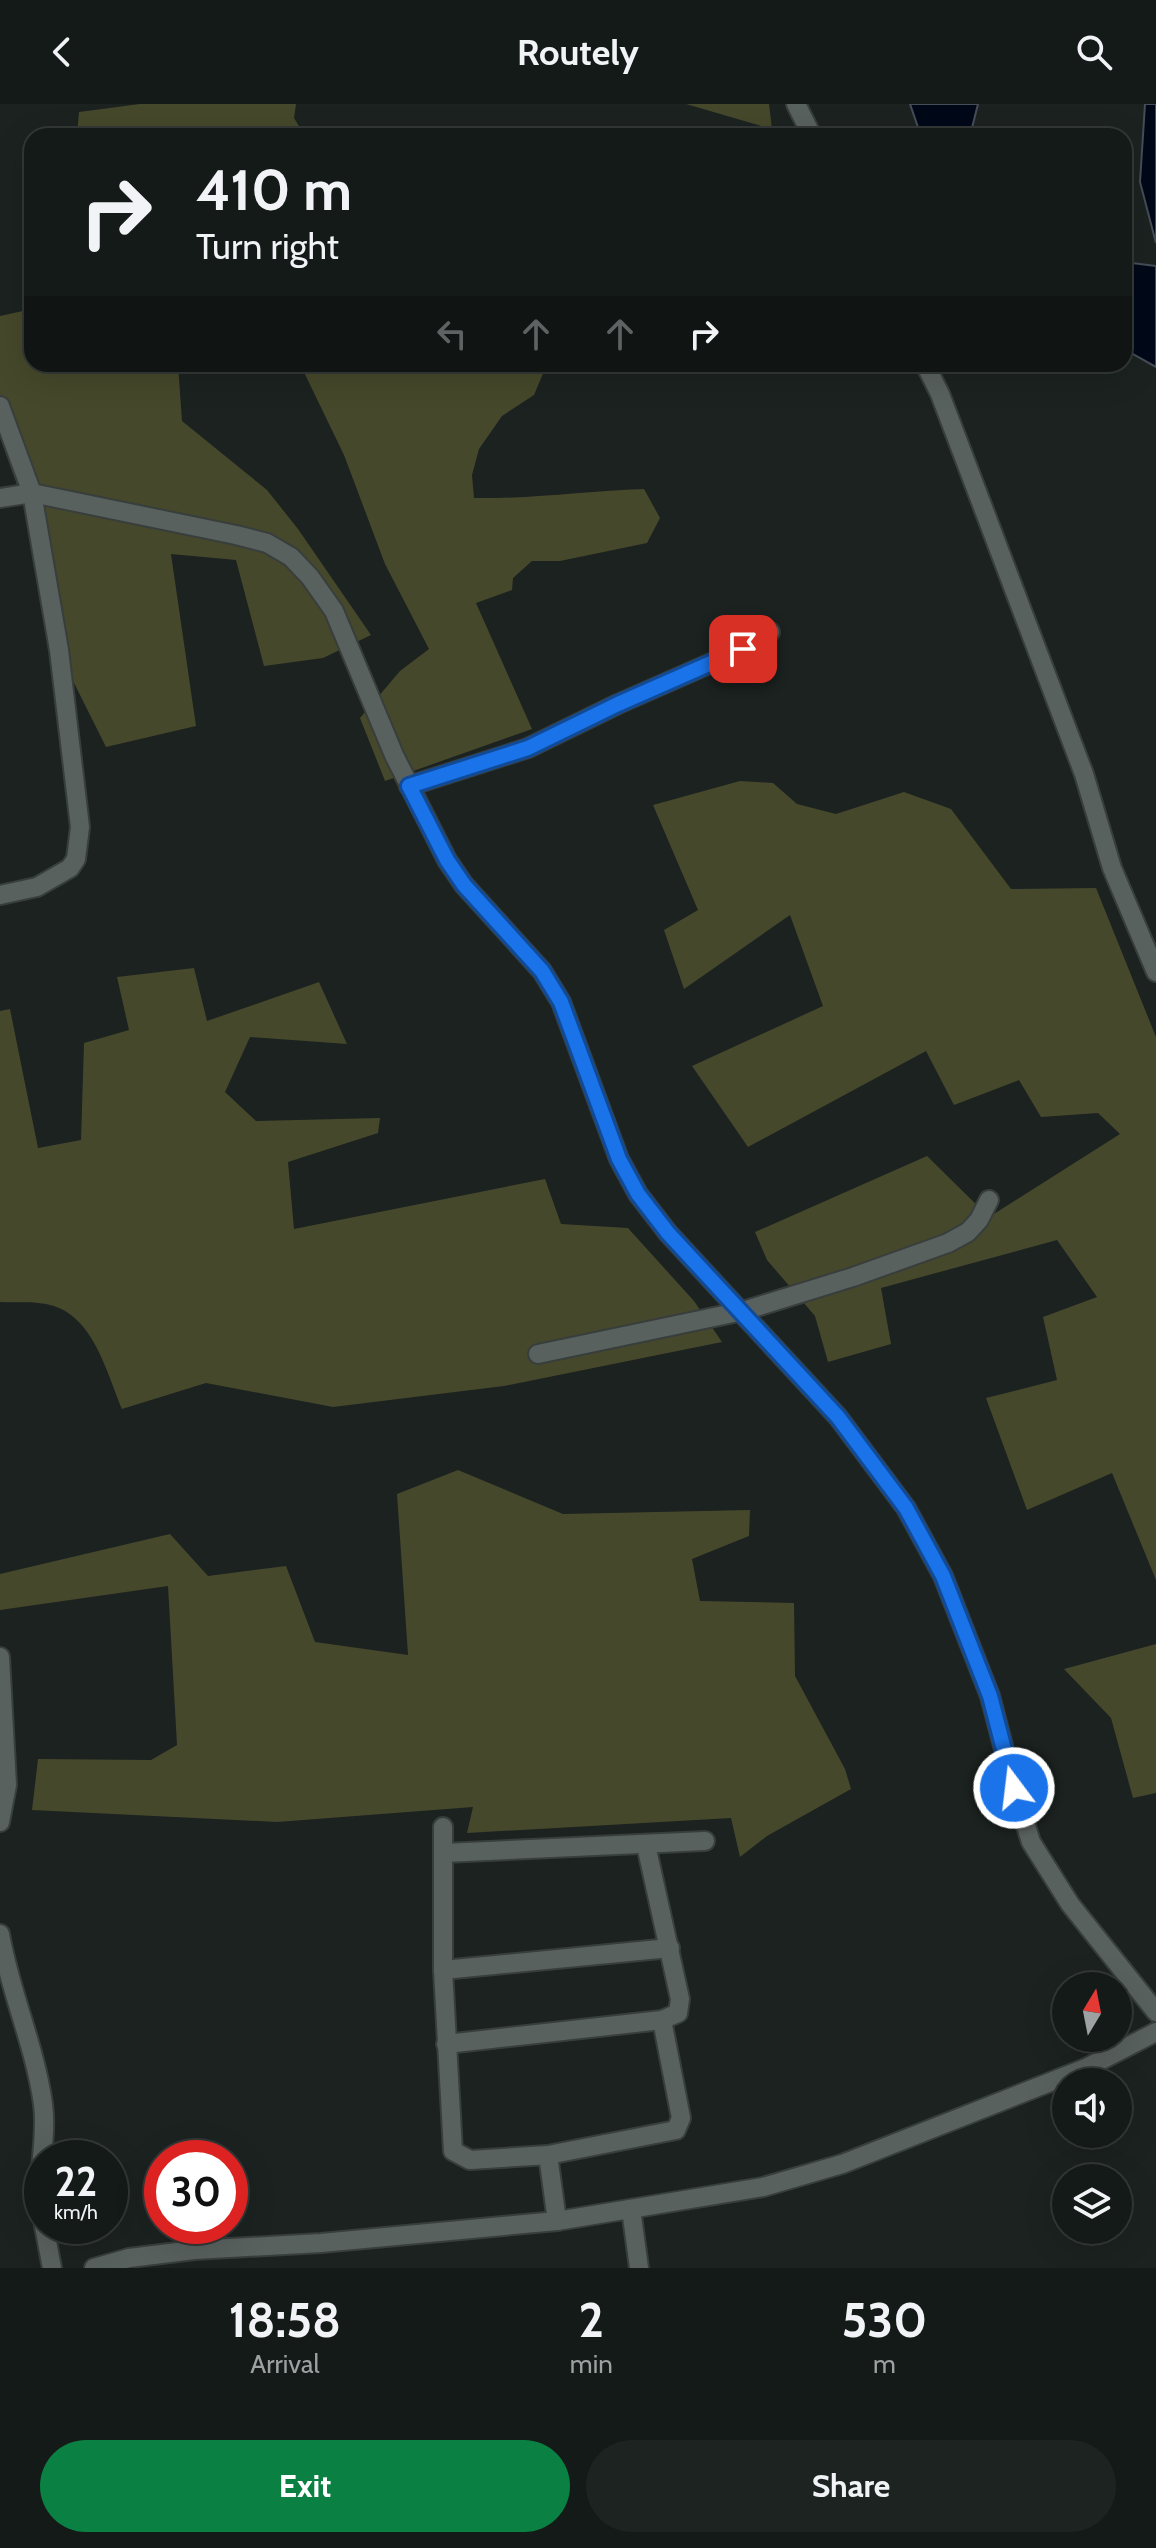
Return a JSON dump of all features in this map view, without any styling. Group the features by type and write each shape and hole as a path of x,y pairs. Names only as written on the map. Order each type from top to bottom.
{"street":[{"path":"796,104 808,128"},
{"path":"929,372 1044,665 1084,774 1112,868 1156,972"},
{"path":"0,406 32,493 69,717 80,827 76,859 60,876 37,887 0,895"},
{"path":"0,498 32,493 236,535 267,543 291,557 310,577 334,611 394,755 447,860 464,885 542,971 561,1002 619,1159 638,1194 668,1233 838,1417 906,1508 943,1576 990,1696 1031,1842 1070,1904 1156,2012"},
{"path":"409,786 528,748 743,649 770,632"},
{"path":"538,1354 743,1311 853,1277 948,1243 968,1232 989,1200"},
{"path":"0,1657 7,1785 0,1822"},
{"path":"443,1827 443,1970 453,2151 470,2160 548,2155 676,2130 681,2118 662,2020"},
{"path":"444,1853 705,1841"},
{"path":"446,2044 673,2017 680,2007 646,1845"},
{"path":"0,1934 5,1966 41,2088 45,2116 43,2140"},
{"path":"443,1970 670,1948"},
{"path":"94,2268 129,2258 194,2250 321,2243 557,2221 763,2187 829,2169 1086,2068 1156,2032"},
{"path":"548,2155 557,2221"},
{"path":"631,2209 639,2268"},
{"path":"47,2244 52,2268"}],"green space":[{"path":"140,104 296,104 294,118 300,128 78,128 79,112"},
{"path":"686,104 769,104 772,128"},
{"path":"24,311 24,372 179,372 182,421 267,490 298,529 371,635 323,658 264,666 236,560 171,554 196,726 106,747 44,623 31,524 0,437 0,316"},
{"path":"304,372 544,372 534,395 502,416 479,449 472,475 474,498 644,489 660,518 647,543 560,561 532,561 513,578 512,590 476,603 532,729 385,781 360,718 400,671 429,649 385,564 344,455"},
{"path":"740,781 773,783 797,804 836,814 904,792 951,809 1011,889 1096,888 1156,1037 1156,1580 1112,1473 1027,1510 986,1398 1057,1380 1043,1317 1097,1297 1057,1240 881,1288 891,1344 828,1362 815,1316 767,1260 755,1232 927,1156 989,1217 1120,1134 1098,1113 1041,1117 1019,1080 954,1105 926,1051 748,1147 692,1066 823,1006 790,915 684,989 664,930 698,910 653,805"},
{"path":"194,968 207,1021 319,982 347,1044 250,1037 225,1092 256,1121 380,1118 378,1133 288,1162 294,1229 545,1179 561,1224 628,1228 694,1301 722,1342 504,1386 333,1407 206,1383 122,1409 96,1347 77,1320 50,1305 0,1302 0,1011 10,1009 38,1148 81,1140 84,1043 129,1030 117,977"},
{"path":"458,1470 563,1514 750,1510 749,1536 692,1559 700,1601 794,1603 795,1676 845,1769 851,1789 767,1836 740,1857 731,1818 467,1833 473,1807 277,1822 32,1810 38,1759 151,1760 177,1745 168,1586 0,1610 0,1574 170,1534 208,1576 286,1566 315,1642 408,1655 397,1494"},
{"path":"1156,1644 1156,1793 1133,1798 1111,1718 1064,1669"}],"water":[{"path":"910,104 978,104 972,128 918,128"},
{"path":"1145,104 1156,104 1156,243 1140,182"},
{"path":"1132,263 1156,266 1156,367 1132,354"}],"route":[{"path":"743,649 528,748 409,786 447,860 464,885 542,971 561,1002 619,1159 638,1194 668,1233 838,1417 906,1508 943,1576 990,1696 1014,1788"}]}
